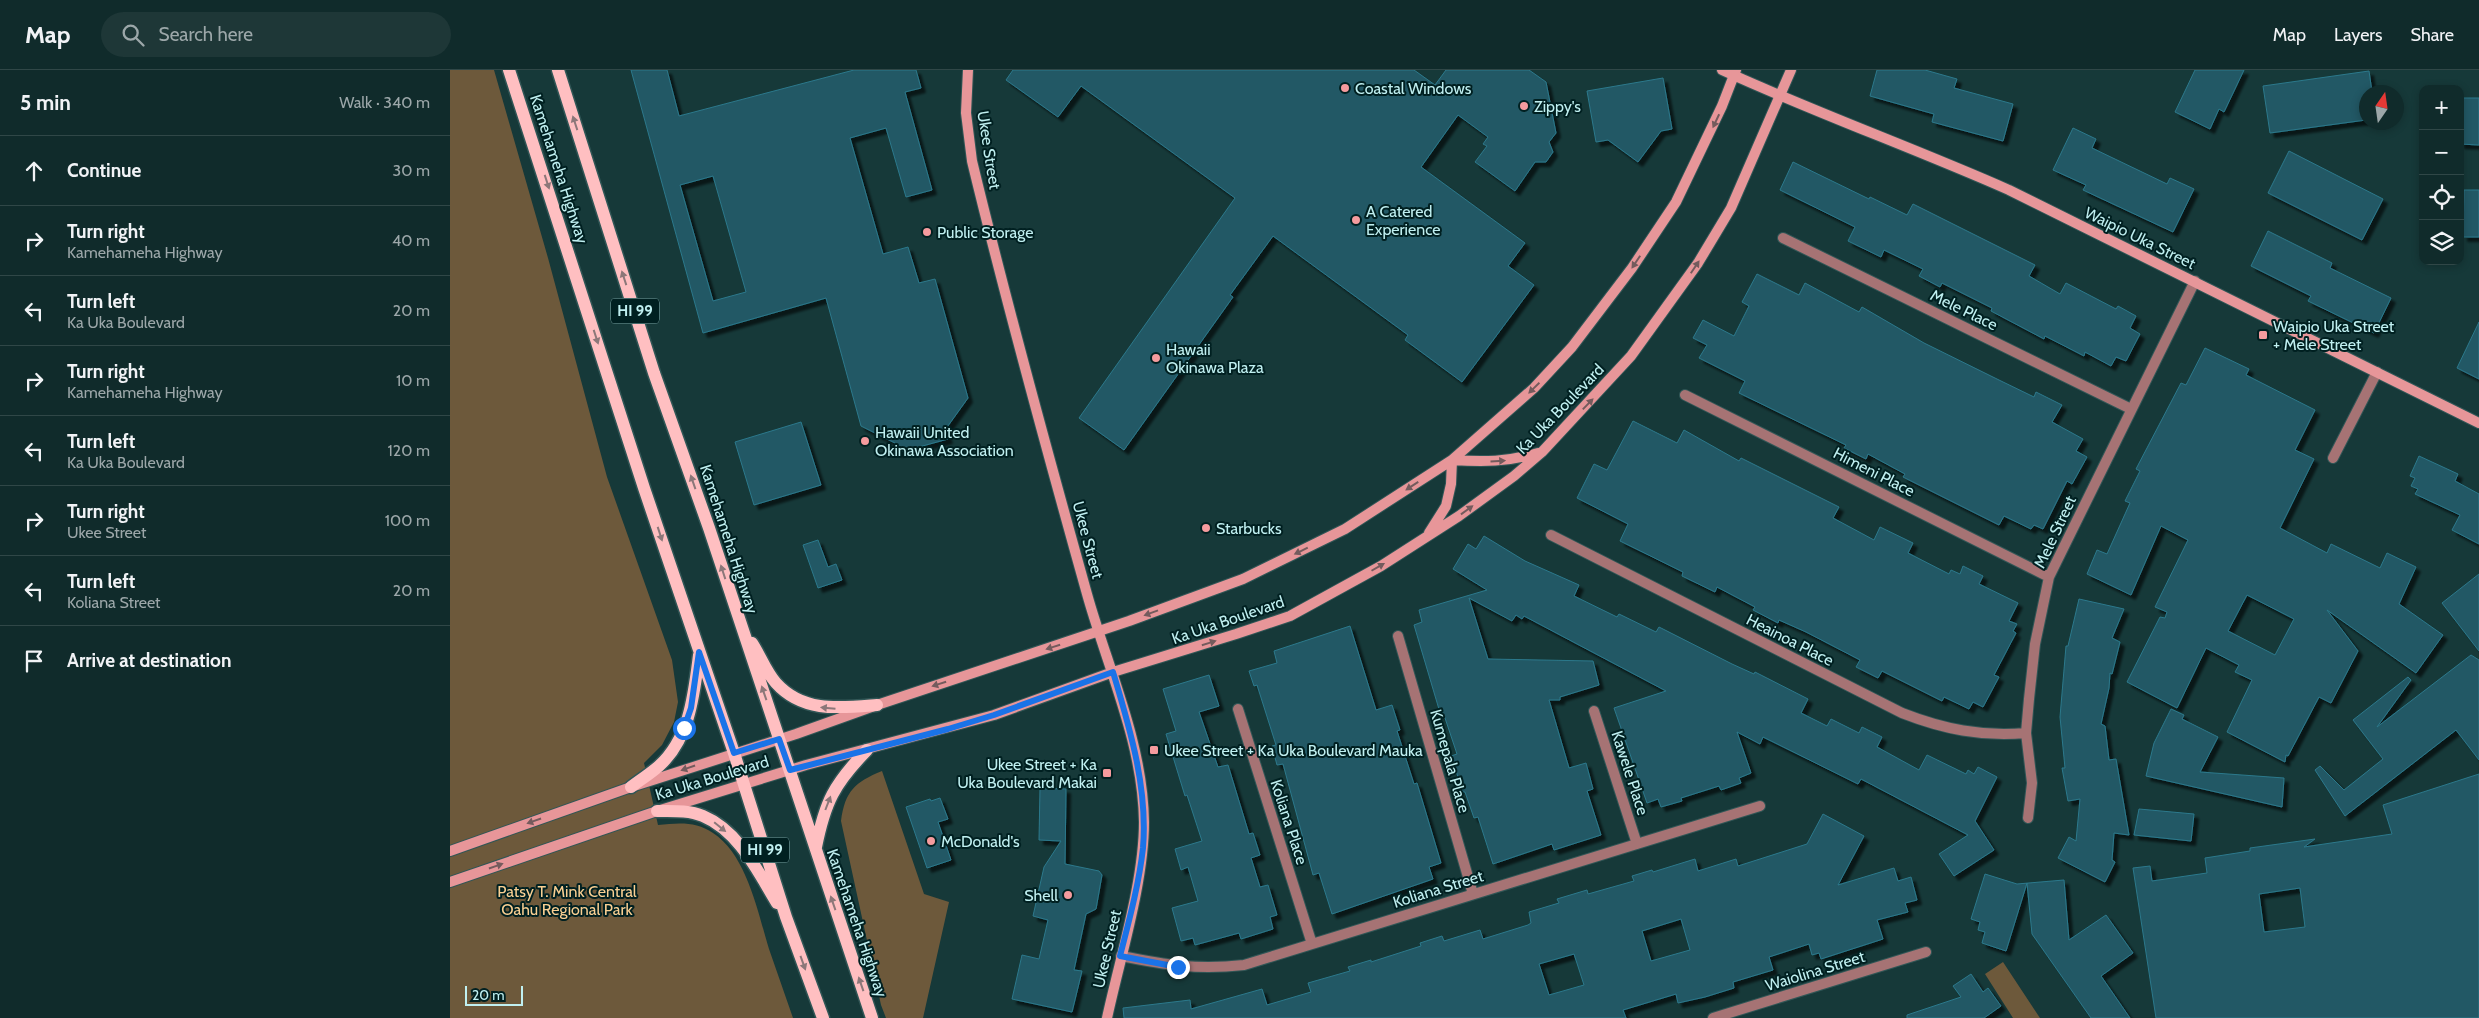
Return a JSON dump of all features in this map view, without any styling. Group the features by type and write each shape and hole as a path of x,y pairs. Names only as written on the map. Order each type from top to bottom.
{"main road":[{"name":"Kamehameha Highway","path":"509,70 699,652 734,753 786,917 823,1018"},
{"name":"Kamehameha Highway","path":"558,70 654,373 709,528 872,1018"},
{"name":"Ukee Street","path":"968,70 966,113 972,161 1044,437 1099,631 1113,672 1136,758 1144,822 1138,879 1106,1018"},
{"name":"Waipio Uka Street","path":"1722,70 1735,73 1780,96 1934,157 2009,190 2479,423"},
{"name":"Ka Uka Boulevard","path":"450,882 657,811 790,770 994,715 1113,672 1290,616 1381,566 1426,538 1514,476 1542,452 1632,356 1698,263 1731,208 1791,70"},
{"name":"Ka Uka Boulevard","path":"450,851 734,753 1099,631 1243,579 1345,529 1452,460 1534,388 1572,346 1632,268 1676,202 1722,106 1735,73"},
{"path":"1426,538 1446,506 1451,484 1452,460 1482,462 1514,460 1542,452"},
{"path":"737,616 774,681 786,693 807,704 835,709 877,705"},
{"path":"631,788 660,765 682,734 691,708 699,652"},
{"path":"815,850 824,814 836,785 867,750"},
{"path":"657,811 690,812 702,816 722,828 740,845 786,917"}],"street":[{"name":"Mele Place","path":"1783,238 2131,409"},
{"name":"Mele Street","path":"2028,818 2032,783 2026,733 2035,644 2049,577 2195,281"},
{"path":"2334,458 2377,372"},
{"name":"Himeni Place","path":"1685,395 2049,577"},
{"name":"Heainoa Place","path":"1551,535 1902,713 1929,724 1958,731 2004,735 2026,733"},
{"name":"Kumepala Place","path":"1398,636 1473,894"},
{"name":"Koliana Place","path":"1238,709 1312,944"},
{"name":"Kawele Place","path":"1594,711 1637,844"},
{"name":"Koliana Street","path":"1120,956 1178,967 1209,969 1244,965 1760,806"},
{"name":"Waiolina Street","path":"1713,1018 1926,952"}],"green space":[{"name":"Patsy T. Mink Central Oahu Regional Park","path":"450,70 494,70 548,258 607,477 672,660 678,702 674,722 662,745 644,763 658,825 680,823 700,826 713,833 735,855 750,886 793,1018 450,1018"},
{"path":"882,771 924,894 949,902 923,1018 886,1018 881,1005 841,821 845,802 853,789 865,779"},
{"path":"2003,962 2040,1018 2013,1018 1985,974"}],"building":[{"path":"631,70 667,70 679,116 854,70 916,70 921,88 905,92 932,190 906,197 886,128 850,138 883,254 908,247 919,283 935,279 968,398 945,430 948,439 897,453 895,443 861,426 826,298 703,333","holes":["713,176 746,292 713,301 680,185"]},
{"path":"1013,70 1414,70 1435,85 1446,70 1529,70 1546,82 1556,133 1549,142 1553,152 1546,162 1535,162 1515,191 1475,162 1487,146 1483,144 1488,137 1458,115 1421,167 1525,243 1508,266 1534,285 1462,382 1405,340 1408,335 1273,236 1230,295 1233,297 1124,450 1079,418 1235,198 1081,86 1058,117 1006,80"},
{"path":"1877,70 1925,70 1957,79 1954,88 2013,104 2003,141 1932,122 1934,114 1870,96"},
{"path":"2195,70 2244,70 2224,112 2219,109 2210,129 2175,112"},
{"path":"2369,71 2371,85 2359,85 2359,121 2270,133 2263,86"},
{"path":"1663,78 1672,129 1661,131 1638,162 1608,140 1596,142 1587,91"},
{"path":"2464,98 2479,98 2479,145 2464,144"},
{"path":"2073,128 2096,139 2092,148 2167,184 2170,178 2194,189 2173,232 2083,190 2086,185 2053,170"},
{"path":"2289,151 2383,199 2362,240 2268,193"},
{"path":"1793,162 1869,199 1870,197 1907,215 1913,204 2035,265 2029,276 2060,294 2066,283 2116,309 2118,306 2136,316 2130,328 2140,334 2126,361 2116,357 2111,366 2085,352 2084,356 2045,336 2044,339 1991,311 1992,308 1942,283 1940,287 1919,276 1923,269 1884,250 1881,257 1848,241 1855,227 1780,190"},
{"path":"2464,190 2479,190 2479,237 2464,237"},
{"path":"2268,231 2332,263 2330,268 2391,298 2374,333 2308,301 2311,296 2251,266"},
{"path":"1757,274 1799,295 1805,283 1859,312 1862,307 1924,343 2001,381 2034,397 2036,392 2062,405 2052,422 2083,439 2076,451 2087,457 2072,484 2067,481 2043,529 2034,525 2031,529 2004,516 1999,525 1903,477 1905,474 1868,454 1866,459 1844,448 1846,445 1739,393 1745,381 1699,358 1707,345 1693,338 1703,320 1734,336 1749,306 1742,302"},
{"path":"2479,322 2479,379 2457,368"},
{"path":"2205,348 2249,369 2246,375 2315,410 2295,450 2314,459 2280,528 2327,553 2331,544 2380,568 2387,553 2416,567 2399,604 2443,635 2416,673 2327,610 2358,651 2331,703 2319,697 2288,756 2286,755 2285,762 2227,732 2252,680 2235,672 2239,665 2206,648 2177,708 2127,682 2160,617 2165,618 2167,612 2155,607 2188,540 2161,526 2131,595 2087,574 2097,550 2107,554 2130,503 2125,501 2140,471 2136,469 2181,383 2186,385","holes":["2247,595 2294,619 2275,655 2228,631"]},
{"path":"1633,421 1677,443 1684,430 1739,461 1741,458 1839,507 1833,518 1874,540 1880,527 1913,543 1908,553 1949,574 1951,570 1960,574 1963,566 1983,576 1979,584 2018,603 2009,621 2017,624 2013,631 2016,633 1994,675 1999,677 1983,707 1973,702 1969,709 1944,697 1942,701 1882,671 1878,678 1856,667 1860,660 1806,632 1779,620 1778,623 1753,610 1755,607 1717,587 1715,592 1682,576 1683,572 1620,541 1628,524 1577,498 1594,464 1607,470"},
{"path":"801,422 821,485 754,505 735,442"},
{"path":"2419,456 2458,474 2455,481 2479,494 2479,544 2452,530 2460,515 2415,494 2418,489 2411,486 2415,478 2410,476"},
{"path":"1484,536 1525,561 1579,585 1574,596 1617,617 1619,614 1656,632 1659,627 1732,664 1754,674 1755,672 1808,699 1801,713 1827,726 1831,719 1859,733 1862,727 1882,737 1877,747 1919,770 1927,755 1966,774 1968,770 1974,774 1978,767 1997,777 1975,821 1994,850 1954,876 1939,854 1968,835 1861,779 1858,784 1763,737 1760,744 1737,732 1751,773 1739,778 1741,783 1721,790 1719,786 1681,798 1682,801 1661,807 1658,799 1647,803 1614,708 1666,691 1524,616 1522,619 1516,615 1512,621 1469,598 1488,659 1593,661 1599,685 1560,697 1560,700 1549,700 1569,768 1586,763 1593,789 1587,791 1601,835 1554,850 1552,844 1493,864 1478,817 1474,818 1451,756 1457,754 1444,715 1441,716 1414,625 1422,622 1419,610 1487,590 1453,569 1468,544 1476,549"},
{"path":"818,540 828,567 836,564 842,580 818,588 803,545"},
{"path":"2479,574 2479,651 2442,603"},
{"path":"2079,599 2124,609 2112,638 2120,642 2112,674 2110,673 2109,688 2101,724 2105,726 2109,760 2116,759 2129,835 2114,833 2112,860 2115,862 2105,882 2058,858 2069,837 2076,841 2080,799 2068,801 2062,768 2065,768 2060,717 2066,646 2068,646"},
{"path":"1350,626 1376,710 1392,705 1400,730 1397,731 1414,784 1417,783 1441,863 1429,867 1433,879 1332,914 1319,873 1313,875 1283,764 1277,765 1272,746 1276,745 1257,685 1254,686 1249,671 1277,663 1274,651"},
{"path":"2471,655 2479,660 2479,760 2456,730 2345,816 2315,770 2320,766 2344,790 2383,759 2353,720 2408,677 2411,680 2377,727"},
{"path":"1209,675 1219,706 1199,712 1218,767 1228,765 1249,834 1253,833 1260,855 1251,858 1260,887 1268,885 1277,915 1270,917 1273,929 1241,939 1239,933 1195,945 1193,938 1181,941 1172,908 1198,901 1188,867 1181,870 1175,849 1202,841 1187,795 1185,796 1166,734 1176,731 1163,689"},
{"path":"2171,709 2184,715 2182,719 2218,737 2200,772 2284,778 2282,807 2146,776 2154,743"},
{"path":"2479,774 2479,1018 2156,1018 2133,868 2150,866 2152,881 2207,873 2205,858 2250,851 2250,848 2315,839 2304,847 2392,834 2383,805","holes":["2300,888 2305,927 2264,932 2259,894"]},
{"path":"1040,788 1066,789 1065,864 1099,871 1102,875 1096,909 1086,914 1074,970 1082,971 1072,1012 1012,999 1022,955 1039,959 1048,920 1033,916 1044,867 1061,841 1039,840"},
{"name":"McDonald's","path":"940,798 948,819 938,822 951,860 927,868 906,807 930,799 931,801"},
{"path":"2139,809 2194,814 2191,841 2134,835"},
{"path":"1823,814 1864,836 1838,885 1894,868 1898,881 1911,877 1917,900 1905,903 1908,912 1877,920 1883,939 1821,959 1819,953 1812,955 1809,944 1769,957 1773,970 1733,982 1734,988 1678,1003 1676,994 1623,1010 1626,1018 1124,1018 1123,1008 1190,1000 1191,1009 1262,989 1267,1005 1311,992 1308,983 1350,971 1348,967 1371,960 1371,962 1421,946 1420,943 1442,936 1444,941 1480,930 1483,939 1528,925 1531,923 1529,912 1559,903 1557,899 1587,890 1588,894 1634,881 1632,876 1652,870 1653,872 1695,859 1698,871 1736,859 1738,866 1807,844","holes":["1681,919 1690,950 1651,961 1642,931","1574,954 1584,985 1549,995 1539,964"]},
{"path":"1985,874 2017,884 2027,883 2006,951 1982,943 1985,932 1978,930 1980,922 1971,919"},
{"path":"2064,880 2069,940 2106,915 2133,953 2101,976 2130,1018 2091,1018 2032,934 2027,883"},
{"path":"1971,974 1983,992 1988,988 2001,1006 1984,1018 1907,1018 1907,1015 1961,997 1953,986"}],"place":[{"name":"Coastal Windows","path":"1345,88"},
{"name":"Zippy's","path":"1524,106"},
{"name":"A Catered Experience","path":"1356,220"},
{"name":"Public Storage","path":"927,232"},
{"name":"Waipio Uka Street + Mele Street","path":"2263,335"},
{"name":"Hawaii Okinawa Plaza","path":"1156,358"},
{"name":"Hawaii United Okinawa Association","path":"865,441"},
{"name":"Starbucks","path":"1206,528"},
{"name":"Ukee Street + Ka Uka Boulevard Mauka","path":"1154,750"},
{"name":"Ukee Street + Ka Uka Boulevard Makai","path":"1107,773"},
{"name":"McDonald's","path":"931,841"},
{"name":"Shell","path":"1068,895"}],"route":[{"path":"684,728 694,694 699,652 734,753 779,739 790,770 948,729 994,715 1113,672 1136,758 1142,792 1144,822 1143,848 1138,879 1120,956 1178,967"}]}
